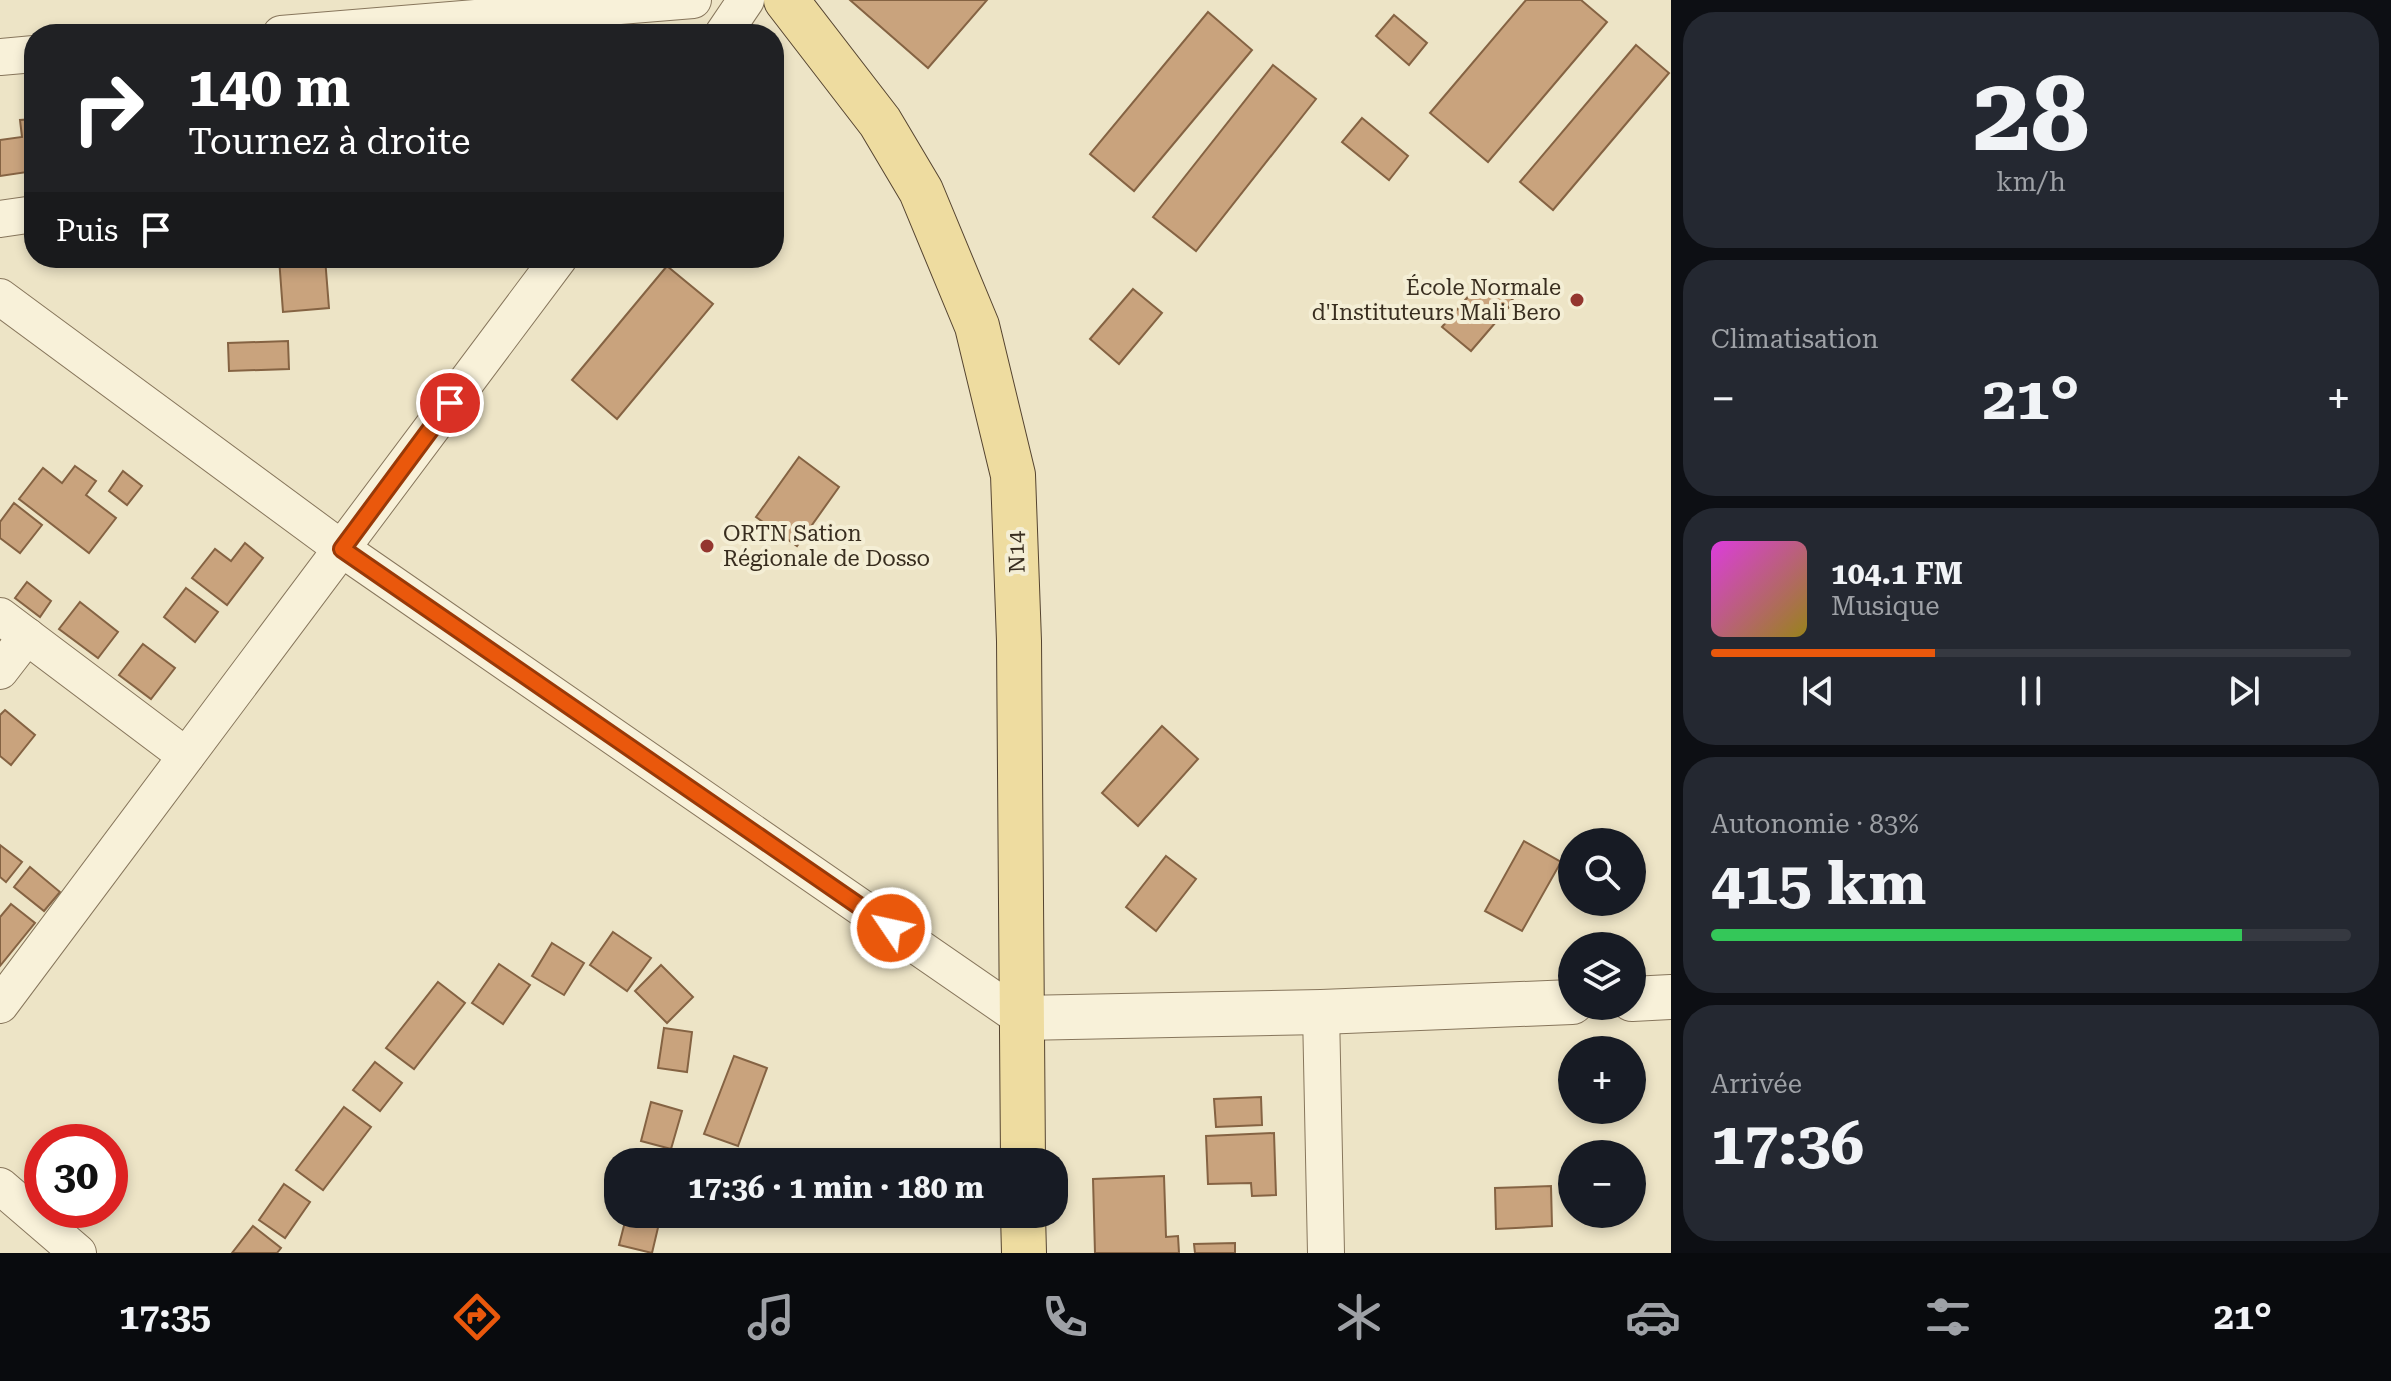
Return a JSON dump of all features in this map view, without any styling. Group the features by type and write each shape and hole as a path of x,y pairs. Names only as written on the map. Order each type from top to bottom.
{"main road":[{"name":"N14","path":"786,0 880,122 921,191 977,326 1013,475 1019,641 1023,1148"},
{"path":"1023,1228 1024,1253"}],"street":[{"path":"402,24 693,0"},
{"path":"730,24 746,0"},
{"path":"0,57 24,55"},
{"path":"0,219 24,215"},
{"path":"0,1005 552,268"},
{"path":"4,309 342,549 1021,1018 1321,1012 1558,1003"},
{"path":"0,671 13,626 186,756"},
{"path":"1646,998 1671,997"},
{"path":"1321,1012 1326,1253"},
{"path":"0,1186 78,1253"}],"building":[{"path":"850,0 987,0 928,68"},
{"path":"1526,0 1581,0 1607,22 1488,162 1430,113"},
{"path":"1208,12 1252,50 1134,191 1090,154"},
{"path":"1394,15 1427,43 1409,65 1376,36"},
{"path":"1636,45 1669,73 1553,210 1520,182"},
{"path":"1273,65 1316,99 1196,251 1153,217"},
{"path":"1362,118 1408,156 1389,180 1342,142"},
{"path":"20,120 24,120 24,172 0,176 0,140 22,137"},
{"path":"280,268 326,268 329,308 283,312"},
{"path":"665,268 669,268 713,304 617,419 572,380"},
{"path":"1485,277 1514,301 1471,351 1442,327"},
{"path":"1133,289 1162,313 1119,364 1090,339"},
{"path":"288,341 289,369 229,371 228,343"},
{"path":"799,457 839,487 797,546 756,517"},
{"path":"75,466 96,481 86,495 116,518 89,553 19,499 43,468 62,483"},
{"path":"123,471 142,486 127,505 109,491"},
{"path":"14,503 42,525 20,553 0,538 0,522"},
{"path":"245,543 263,558 227,605 192,578 215,549 231,561"},
{"path":"27,582 51,601 40,617 15,598"},
{"path":"186,588 218,612 195,642 164,617"},
{"path":"80,602 118,632 98,658 59,629"},
{"path":"143,644 175,668 151,699 119,675"},
{"path":"5,710 35,735 11,765 0,756 0,715"},
{"path":"1162,726 1198,759 1138,826 1102,793"},
{"path":"1524,841 1558,860 1558,867 1522,931 1485,911"},
{"path":"0,845 22,862 6,882 0,877"},
{"path":"1166,856 1196,879 1156,931 1126,907"},
{"path":"30,867 60,892 44,911 14,887"},
{"path":"11,904 35,923 0,966 0,917"},
{"path":"613,932 651,958 627,991 590,965"},
{"path":"552,943 584,963 564,995 532,976"},
{"path":"499,964 530,985 503,1024 472,1003"},
{"path":"661,965 693,997 667,1023 635,991"},
{"path":"438,982 465,1003 414,1069 386,1048"},
{"path":"664,1028 692,1032 687,1072 658,1068"},
{"path":"734,1056 767,1068 738,1146 704,1134"},
{"path":"375,1062 402,1083 380,1111 353,1090"},
{"path":"1261,1097 1262,1125 1216,1127 1214,1099"},
{"path":"651,1102 682,1111 671,1148 641,1141"},
{"path":"344,1107 371,1127 323,1190 296,1170"},
{"path":"1274,1133 1276,1195 1252,1196 1251,1183 1208,1184 1206,1136"},
{"path":"1164,1176 1166,1237 1178,1236 1179,1253 1095,1253 1093,1179"},
{"path":"284,1184 310,1202 285,1238 259,1220"},
{"path":"1551,1186 1552,1226 1496,1229 1495,1188"},
{"path":"253,1226 281,1248 277,1253 232,1253"},
{"path":"623,1228 658,1228 652,1253 619,1245"},
{"path":"1235,1243 1235,1253 1195,1253 1194,1244"}],"place":[{"name":"École Normale d'Instituteurs Mali Bero","path":"1577,300"},
{"name":"ORTN Sation Régionale de Dosso","path":"707,546"}],"route":[{"path":"450,403 342,549 891,928"}]}
